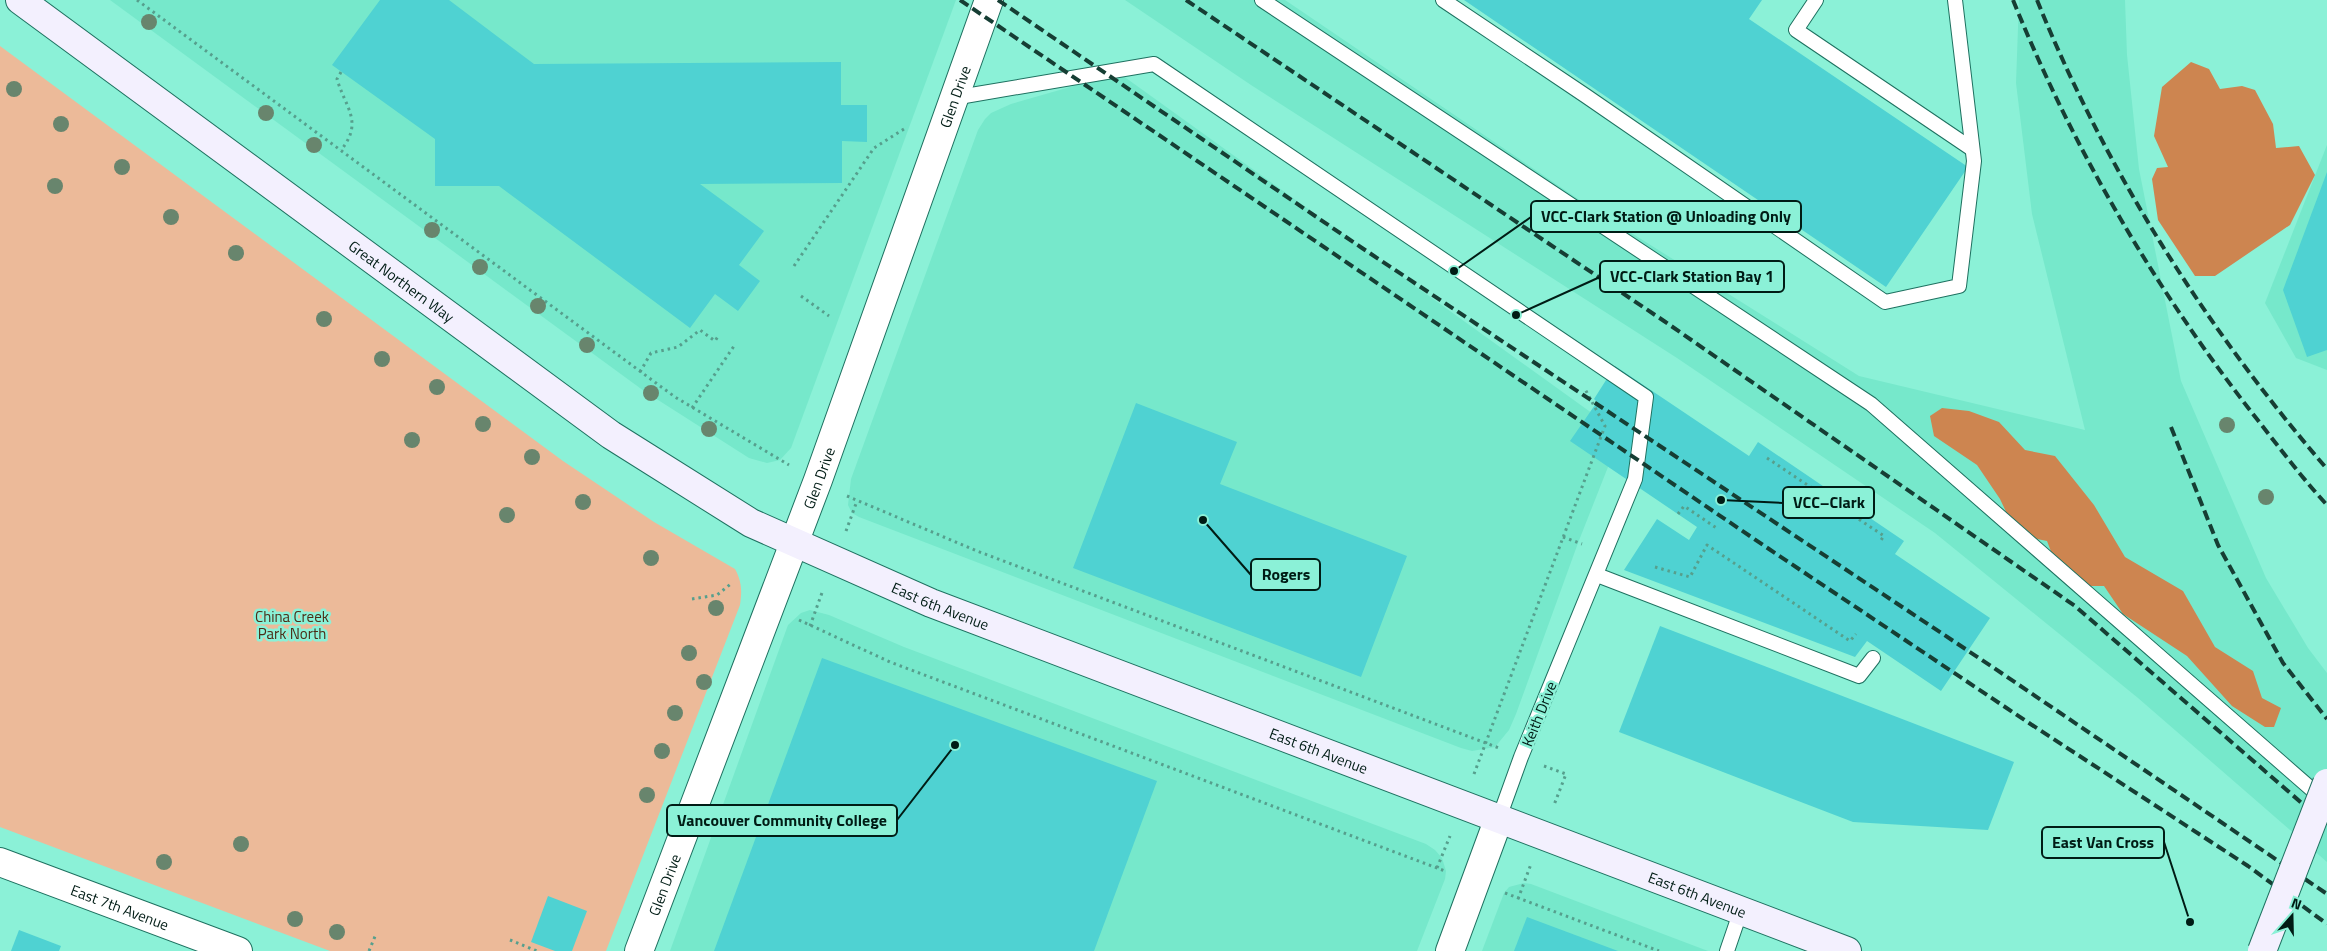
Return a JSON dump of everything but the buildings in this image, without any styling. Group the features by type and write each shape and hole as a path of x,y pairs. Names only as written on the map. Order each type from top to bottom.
{"main road":[{"name":"Great Northern Way","path":"20,0 611,435 743,518 794,544"},
{"name":"East 6th Avenue","path":"794,544 931,603 1847,951"},
{"path":"2262,951 2327,783"}],"street":[{"name":"Glen Drive","path":"640,951 794,544 922,192 953,98 989,0"},
{"name":"Keith Drive","path":"1450,951 1499,818"},
{"name":"East 7th Avenue","path":"0,862 238,951"}],"lane":[{"path":"1262,0 1871,404 2327,803"},
{"path":"1443,0 1885,302 1959,286 1974,161 1954,0"},
{"path":"1816,0 1796,30 1972,149"},
{"name":"Keith Drive","path":"953,98 1154,64 1646,397 1635,479 1521,757 1499,818"},
{"path":"1596,575 1858,676 1873,658"},
{"path":"1727,951 1741,910"}],"path":[{"path":"137,0 640,372 692,408 775,457"},
{"path":"341,72 337,79 353,123 352,134 341,150"},
{"path":"794,266 874,148 904,129"},
{"path":"801,296 829,316"},
{"path":"640,372 651,353 678,347 700,330 715,341 719,335"},
{"path":"692,408 734,346"},
{"path":"857,501 977,551 1486,743 1605,426 1584,386"},
{"path":"1767,458 1884,536 1879,542"},
{"path":"1678,514 1684,506 1718,529"},
{"path":"1563,537 1606,553 1690,577 1707,545 1850,642 1856,634"},
{"path":"692,599 717,595 732,583"},
{"path":"810,626 890,662 1446,871"},
{"path":"1504,893 1659,951"},
{"path":"369,951 376,934"},
{"path":"510,940 537,951"}],"shaded area":[{"path":"110,0 956,0 791,448 780,460 767,463 749,458 644,391"},
{"path":"1125,0 1285,0 1590,207 1859,376 2085,430 2032,214 2016,83 2019,0 2125,0 2127,55 2139,169 2181,381 2266,578 2308,648 2327,673 2327,862 2138,698 1935,533 1677,358 1251,85"},
{"path":"2191,62 2209,69 2220,89 2242,86 2255,90 2273,124 2276,148 2299,146 2315,175 2290,225 2215,276 2195,276 2158,220 2152,179 2157,168 2168,167 2154,136 2162,87"},
{"path":"1119,73 1621,434 1578,543 1516,714 1509,730 1495,747 1472,751 1461,748 852,513 848,505 851,479 978,130 991,113 1011,104"},
{"path":"2327,145 2327,370 2296,358 2265,303"},
{"path":"1942,408 1969,411 1999,422 2025,450 2055,456 2094,505 2125,557 2183,591 2215,647 2253,671 2262,698 2281,708 2274,727 2265,727 2232,706 2187,656 2123,614 2104,586 2086,586 2057,567 2047,541 2017,535 2000,499 1977,465 1934,436 1930,416"},
{"path":"810,610 829,615 904,647 1426,844 1442,858 1446,871 1445,879 1417,951 670,951 788,625 801,613"},
{"path":"1524,883 1708,951 1482,951 1504,893 1509,887"}],"green space":[{"name":"China Creek Park North","path":"0,46 563,461 654,522 735,569 741,587 740,605 606,951 330,951 0,827"}],"railway":[{"path":"960,0 1769,549 2029,723 2248,866 2327,924"},
{"path":"998,0 1362,248 1994,668 2327,894"},
{"path":"1186,0 1664,321 2075,606 2327,825"},
{"path":"2013,0 2063,112 2092,167 2153,273 2223,374 2293,465 2327,505"},
{"path":"2037,0 2095,126 2163,247 2240,361 2327,469"},
{"path":"2171,427 2218,545 2283,663 2327,719"}],"place":[{"name":"VCC-Clark Station @ Unloading Only","path":"1454,271"},
{"name":"VCC-Clark Station Bay 1","path":"1516,315"},
{"name":"VCC–Clark","path":"1721,500"},
{"name":"Rogers","path":"1203,520"},
{"name":"Vancouver Community College","path":"955,745"},
{"name":"East Van Cross","path":"2190,922"}]}
